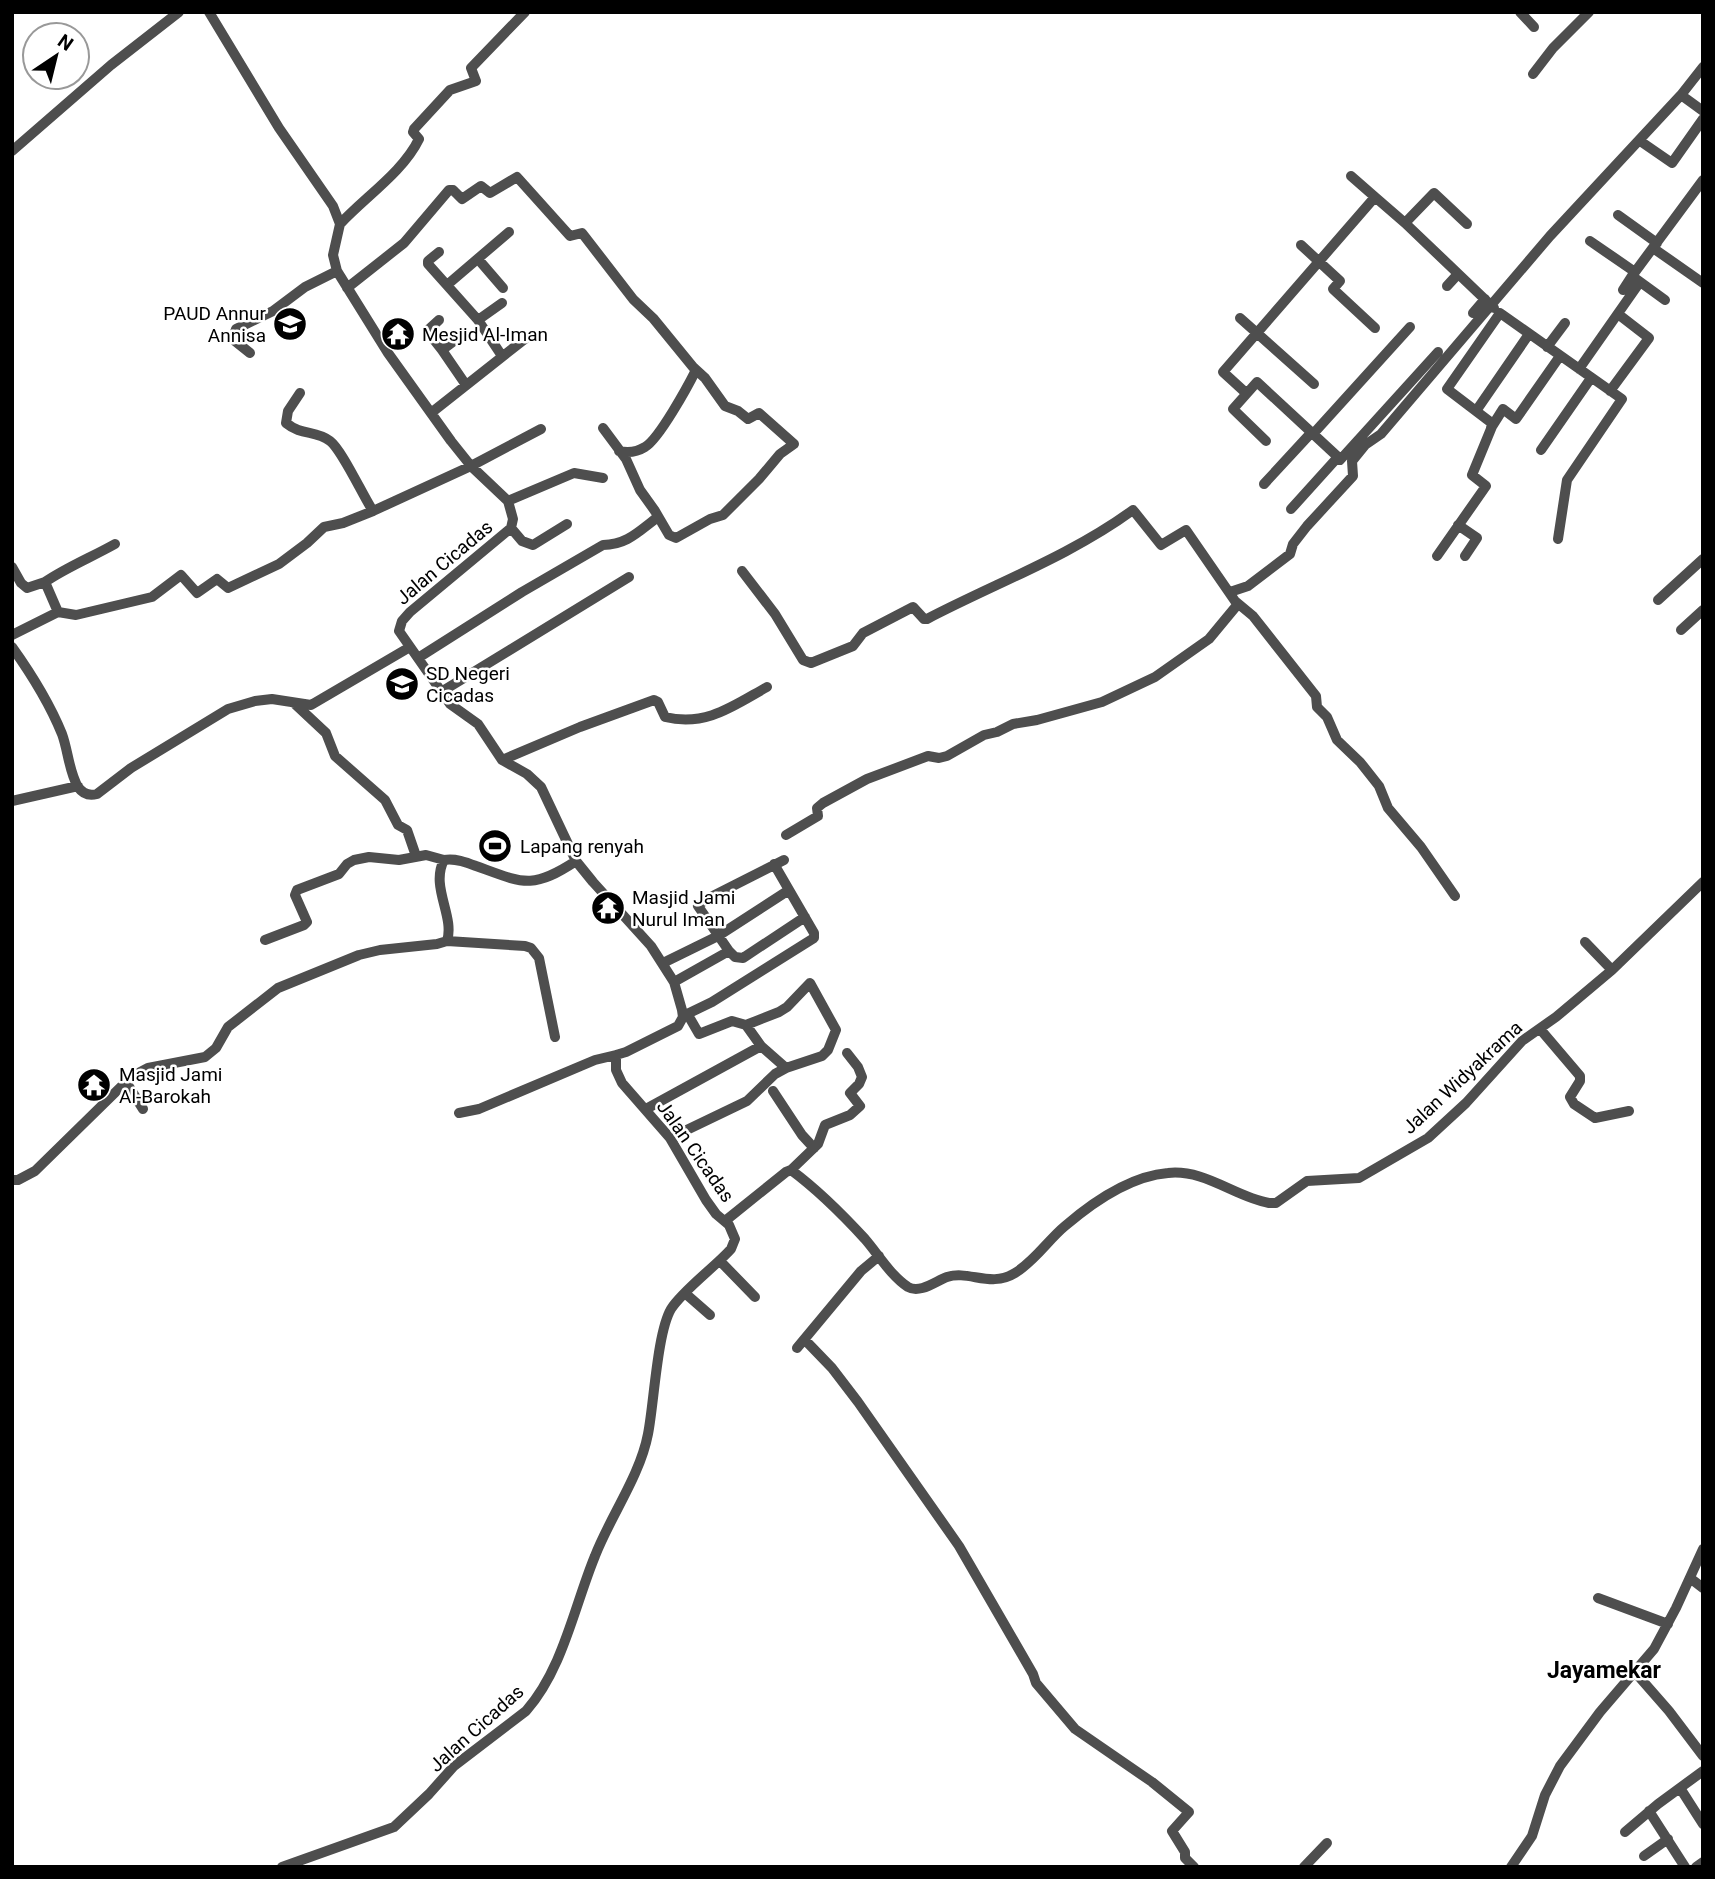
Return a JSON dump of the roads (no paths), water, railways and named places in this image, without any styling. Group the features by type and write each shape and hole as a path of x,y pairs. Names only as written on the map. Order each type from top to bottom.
{"street":[{"path":"12,151 90,82 179,12"},
{"path":"209,12 279,128 333,206 340,224"},
{"path":"250,353 235,341 236,329 273,311 305,287 337,271 333,256 340,224 359,202 409,158 419,139 413,132 414,129 450,90 476,81 471,68 525,12"},
{"path":"1520,12 1534,27"},
{"path":"1533,74 1553,48 1589,12"},
{"path":"1493,424 1447,389 1492,306 1550,236 1681,95 1703,67"},
{"path":"1681,95 1703,111"},
{"path":"1643,142 1672,163 1703,119"},
{"path":"1351,176 1492,306 1622,399 1567,480 1558,539"},
{"path":"347,288 404,243 449,190 453,190 462,200 481,186 490,193 517,177 570,236 582,233 633,299 705,378 725,406 748,419 759,412 794,445 780,454 760,480 723,515 710,519 676,538 669,535 640,490 626,459 603,428"},
{"path":"1579,369 1618,314 1655,245 1703,180"},
{"path":"1405,223 1434,193 1466,224"},
{"path":"1246,393 1223,372 1375,197"},
{"path":"1618,215 1703,283"},
{"path":"447,285 509,232"},
{"path":"1590,241 1665,300"},
{"path":"1301,245 1340,281 1333,289 1375,328"},
{"path":"439,253 427,262 478,320 502,356"},
{"path":"478,259 503,288"},
{"path":"1230,592 1248,586 1290,554 1293,544 1307,526 1353,476 1354,458 1365,445 1381,434 1527,267"},
{"name":"Jalan Cicadas","path":"337,271 388,354 471,466 508,501 513,519 511,528 410,612 402,621 400,631 450,704 478,724 502,760 527,774 541,787 576,860 663,963 674,982 685,1016"},
{"path":"1447,286 1458,274"},
{"path":"1623,290 1636,277"},
{"path":"478,320 502,303"},
{"path":"1473,313 1492,306"},
{"path":"1610,391 1649,338 1618,314"},
{"path":"1240,318 1314,384"},
{"path":"439,320 427,331 466,385"},
{"path":"1547,347 1565,323"},
{"path":"1264,484 1410,327"},
{"path":"1476,411 1529,334"},
{"path":"431,413 526,338"},
{"path":"442,350 454,341"},
{"path":"1266,441 1233,409 1257,382 1340,460 1438,352"},
{"path":"1437,556 1486,486 1472,475 1478,461 1472,457 1503,409 1516,419 1560,356"},
{"path":"618,451 628,453 647,446 672,414 696,369"},
{"path":"1541,450 1591,378"},
{"path":"300,393 288,411 286,423 298,432 318,435 333,443 373,511"},
{"path":"12,635 58,612 76,615 90,613 152,597 181,575 197,593 217,579 228,589 279,564 324,527 373,511 471,466 541,429"},
{"path":"1291,509 1338,457"},
{"path":"508,501 574,473 603,478"},
{"path":"742,571 775,614 803,660 811,663 853,646 863,633 914,607 927,619 1083,543 1133,510 1161,545 1187,531 1238,604 1252,617 1316,696 1317,707 1327,717 1337,740 1360,762 1378,786 1388,807 1421,847 1455,896"},
{"path":"418,658 522,592 603,545 624,542 658,517"},
{"path":"511,528 522,541 533,545 567,524"},
{"path":"1458,525 1477,538 1465,556"},
{"path":"12,567 27,588 44,582 58,572 115,544"},
{"path":"1658,600 1703,559"},
{"path":"441,692 629,577"},
{"path":"44,582 58,612"},
{"path":"786,835 818,816 817,809 823,803 867,779 928,756 947,756 984,735 998,732 1013,724 1102,702 1155,677 1209,639 1238,604"},
{"path":"1681,630 1703,610"},
{"path":"12,647 49,705 63,737 78,786 85,794 97,794 131,768 228,709 254,701 285,699 295,704 326,733 335,756 385,800 398,825 407,830 416,856"},
{"path":"295,704 312,705 410,647"},
{"path":"502,760 654,700 658,702 665,718 682,720 731,709 767,687"},
{"path":"12,801 78,786"},
{"path":"265,940 299,928 307,922 295,895 299,889 339,874 354,860 369,857 399,860 432,856 444,860 456,859 512,880 528,881 557,873 576,860"},
{"path":"444,860 439,872 441,898 448,928 446,941"},
{"path":"459,1113 479,1110 595,1060 616,1055 667,1033 678,1026 685,1016 815,936 805,917 789,890 779,862 698,904 729,951 735,957 743,958 805,917"},
{"name":"Jalan Widyakrama","path":"791,1170 807,1182 906,1286 914,1289 955,1276 989,1280 1014,1273 1065,1226 1104,1198 1133,1182 1168,1173 1192,1174 1269,1203 1276,1203 1307,1181 1359,1178 1428,1138 1466,1102 1522,1041 1612,970 1703,882"},
{"path":"663,963 718,936 789,890"},
{"path":"12,1180 18,1180 35,1171 126,1082 148,1068 205,1056 216,1048 226,1029 278,988 359,955 446,941 525,946 539,958 555,1037"},
{"path":"1585,942 1612,970"},
{"path":"674,982 729,951"},
{"path":"670,1138 747,1101 775,1074 786,1068 822,1056 834,1036 835,1026 812,985 808,984 787,1007 746,1025"},
{"path":"685,1016 699,1034 732,1021 746,1025 761,1046 786,1068"},
{"path":"1540,1028 1580,1076 1580,1081 1570,1097 1572,1102 1595,1118 1629,1111"},
{"path":"646,1109 761,1046"},
{"path":"725,1222 791,1170 814,1148 825,1125 850,1115 860,1106 850,1093 862,1077 847,1053"},
{"name":"Jalan Cicadas","path":"282,1867 394,1827 454,1766 526,1712 536,1701 564,1643 595,1555 644,1447 671,1309 732,1249 735,1239 725,1222 706,1200 670,1138 622,1083 616,1070 616,1055"},
{"path":"126,1082 143,1109"},
{"path":"773,1091 802,1135 814,1148"},
{"path":"797,1348 861,1271 879,1255"},
{"path":"720,1261 755,1297"},
{"path":"686,1294 710,1315"},
{"path":"805,1340 832,1368 896,1454 898,1462 966,1556 1036,1683 1072,1726 1188,1810 1172,1832 1185,1852 1185,1858 1194,1867"},
{"path":"1511,1867 1532,1836 1545,1795 1560,1766 1600,1712 1654,1649 1703,1549"},
{"path":"1690,1578 1703,1588"},
{"path":"1598,1598 1668,1624"},
{"path":"1634,1671 1703,1756"},
{"path":"1625,1832 1703,1771"},
{"path":"1680,1788 1703,1824"},
{"path":"1649,1811 1685,1867"},
{"path":"1644,1856 1668,1839"},
{"path":"1304,1867 1327,1843"},
{"path":"1696,1867 1703,1862"}],"place":[{"name":"PAUD Annur Annisa","path":"290,324"},
{"name":"Mesjid Al-Iman","path":"398,334"},
{"name":"SD Negeri Cicadas","path":"402,684"},
{"name":"Lapang renyah","path":"495,846"},
{"name":"Masjid Jami Nurul Iman","path":"608,908"},
{"name":"Masjid Jami Al-Barokah","path":"94,1085"}],"district":[{"name":"Jayamekar","path":"1604,1670"}]}
